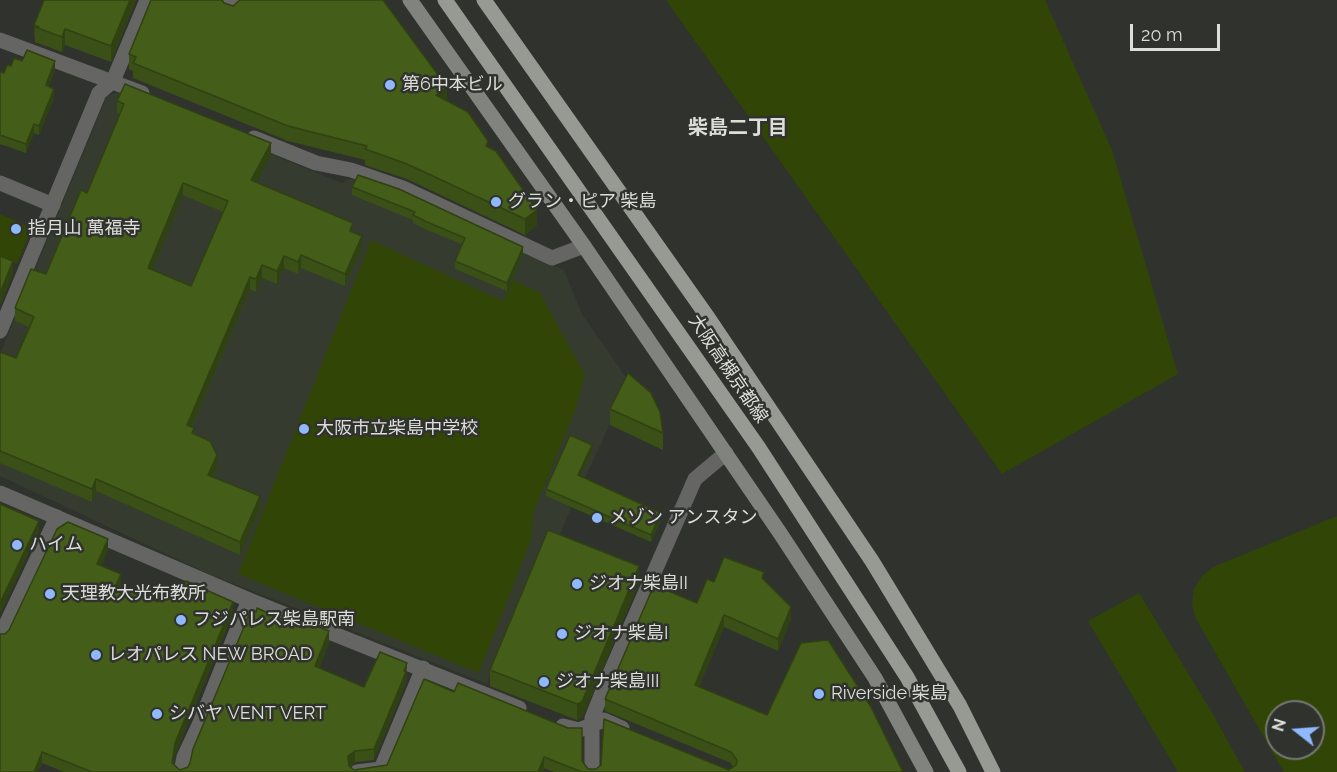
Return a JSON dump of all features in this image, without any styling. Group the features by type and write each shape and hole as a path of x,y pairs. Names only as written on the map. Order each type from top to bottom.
{"main road":[{"name":"大阪高槻京都線","path":"445,0 759,448 907,677 959,772"},
{"name":"大阪高槻京都線","path":"484,0 707,316 872,561 960,706 993,772"}],"street":[{"path":"0,331 99,93 113,81 147,0"},
{"path":"410,0 584,246 726,453 875,678 926,772"},
{"path":"0,40 156,98"},
{"path":"241,133 316,163 351,170 403,188 552,258 584,246"},
{"path":"0,183 53,205"},
{"path":"591,772 592,718 608,678 695,479 726,453"},
{"path":"0,493 249,600 529,712"},
{"path":"0,637 21,591 26,587 57,517"},
{"path":"181,772 188,746 200,723 249,600"},
{"path":"357,772 358,770 381,769 423,668"},
{"path":"550,721 572,730 592,726 604,720 635,733"}],"shaded area":[{"name":"大阪市立柴島中学校","path":"118,92 342,183 350,178 564,270 582,314 629,382 555,544 544,539 487,684 207,573 0,476 0,354 107,96"}],"green space":[{"path":"666,0 1045,0 1112,150 1178,374 1002,474"},
{"path":"0,214 32,228 17,264 0,257"},
{"path":"371,240 503,301 513,280 540,293 585,375 575,411 534,511 531,540 479,673 238,574"},
{"path":"1337,516 1337,772 1284,772 1277,760 1325,760 1325,700 1265,700 1265,739 1196,619 1192,604 1194,589 1202,576 1213,567"},
{"path":"1139,593 1210,709 1245,772 1178,772 1088,621"}],"building":[{"path":"44,0 130,0 111,46 65,29 62,37 35,27 39,27 34,25"},
{"path":"151,0 222,0 233,6 240,0 383,0 447,87 436,95 468,112 488,141 486,146 496,151 537,210 525,219 407,164 365,149 367,146 288,126 133,63 136,57 129,54"},
{"path":"27,50 55,61 46,85 54,89 39,126 34,124 26,144 0,135 0,72 4,73 7,65 11,66 14,58 22,61"},
{"path":"125,84 271,143 251,180 353,223 350,231 362,236 345,274 301,255 298,262 284,256 277,271 262,265 256,279 250,277 187,425 194,428 192,433 210,441 217,455 208,475 260,496 240,542 96,479 92,489 0,451 0,352 16,358 34,317 15,308 31,269 46,274 81,190 87,193 124,104 117,101","holes":["183,183 228,201 191,286 148,268"]},
{"path":"358,175 399,189 523,247 507,283 455,261 465,238 413,215 415,212 352,187"},
{"path":"0,256 13,261 0,293"},
{"path":"628,373 651,393 660,412 663,433 610,409"},
{"path":"570,435 592,445 578,475 661,513 651,535 546,489"},
{"path":"0,504 39,521 0,603"},
{"path":"68,522 108,539 97,564 121,574 116,585 158,602 165,585 172,588 175,582 184,585 186,581 233,602 175,743 172,763 180,770 188,767 190,763 193,749 251,610 256,612 257,608 297,626 299,619 329,631 315,666 364,687 380,652 407,663 404,671 406,672 374,749 355,751 348,756 349,766 354,770 387,765 424,679 454,692 458,683 568,728 582,728 582,761 588,769 596,769 601,765 604,719 729,770 736,765 737,760 731,752 605,699 654,585 697,603 707,579 714,582 724,557 764,572 762,578 791,607 778,639 724,615 695,685 767,715 801,643 828,640 871,707 903,772 582,772 544,757 538,772 92,772 42,752 34,772 0,772 0,634 5,634 9,630 57,529"},
{"path":"548,530 639,566 582,702 577,704 490,670"}],"place":[{"name":"第6中本ビル","path":"390,85"},
{"name":"グラン・ピア 柴島","path":"496,202"},
{"name":"指月山 萬福寺","path":"16,229"},
{"name":"大阪市立柴島中学校","path":"304,429"},
{"name":"メゾン アンスタン","path":"597,518"},
{"name":"ハイム","path":"17,545"},
{"name":"ジオナ柴島II","path":"577,584"},
{"name":"天理教大光布教所","path":"50,594"},
{"name":"フジパレス柴島駅南","path":"181,620"},
{"name":"ジオナ柴島I","path":"562,634"},
{"name":"レオパレス NEW BROAD","path":"96,655"},
{"name":"ジオナ柴島III","path":"544,682"},
{"name":"Riverside 柴島","path":"819,694"},
{"name":"シバヤ VENT VERT","path":"157,714"}],"district":[{"name":"柴島二丁目","path":"738,128"}]}
